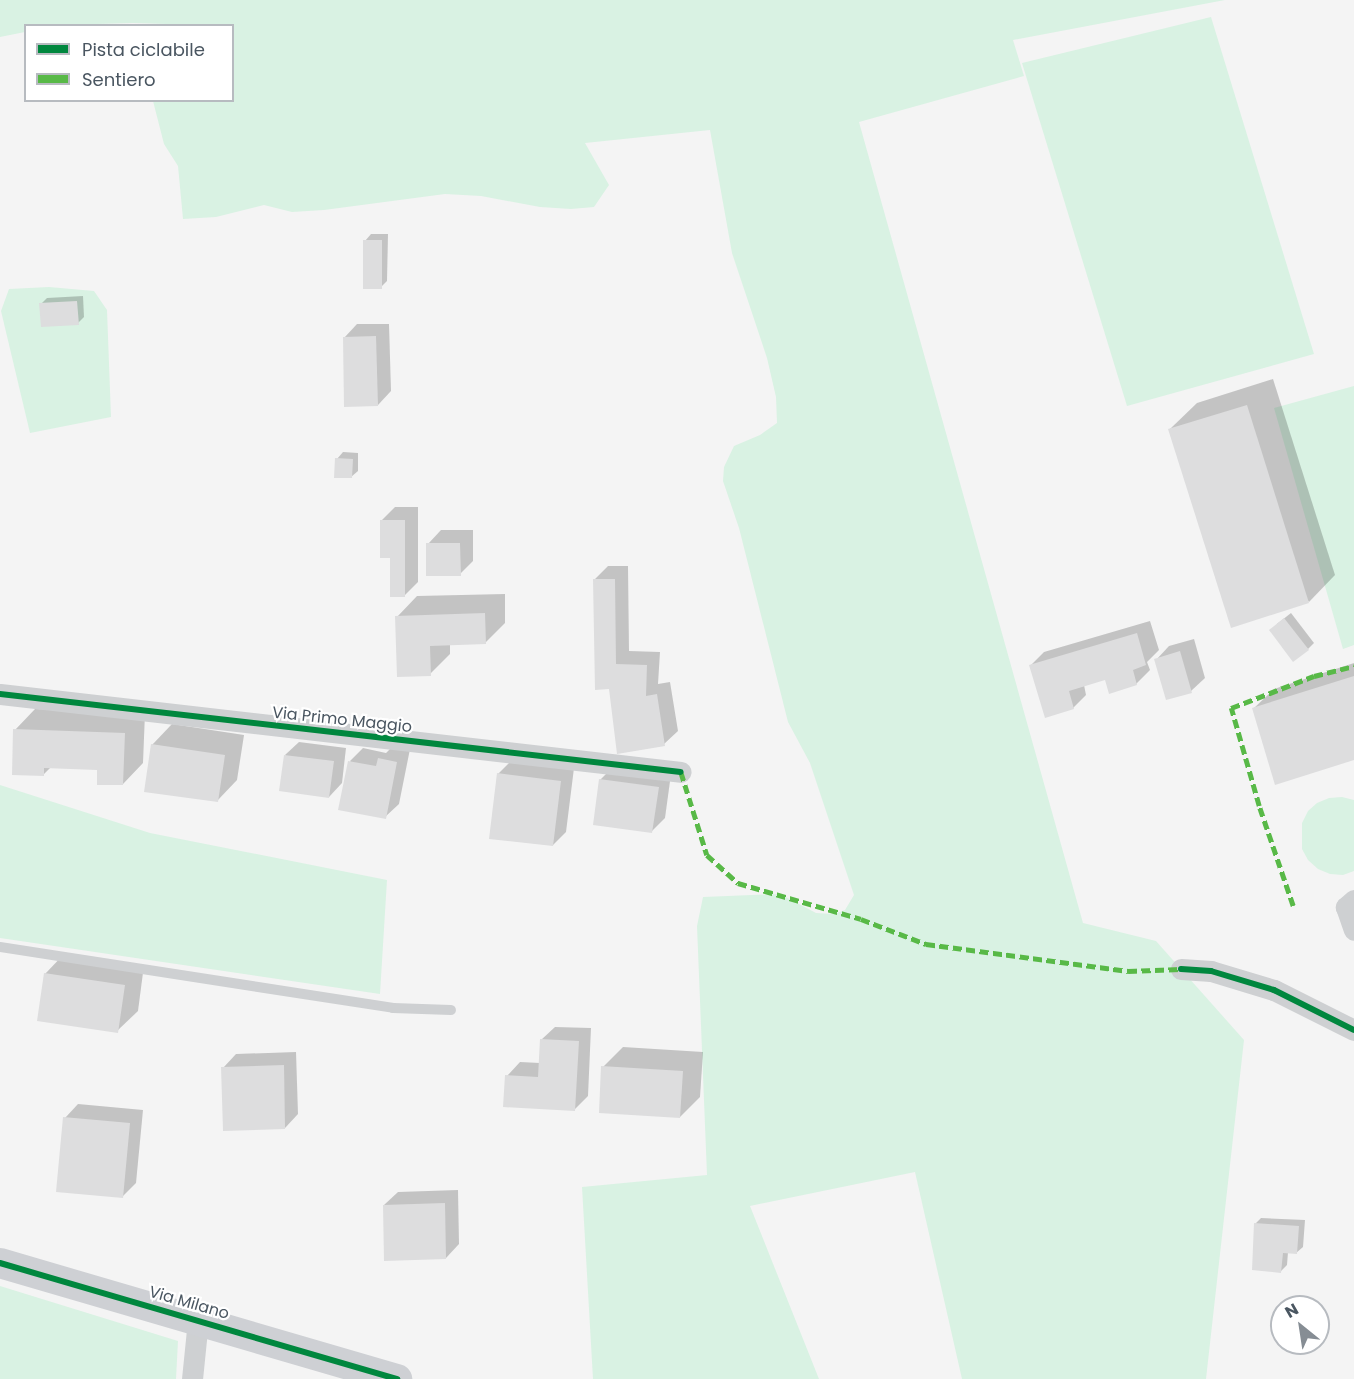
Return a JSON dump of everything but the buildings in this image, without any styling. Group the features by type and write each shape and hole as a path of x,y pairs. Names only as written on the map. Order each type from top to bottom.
{"street":[{"name":"Via Primo Maggio","path":"0,694 681,772"},
{"path":"1354,900 1346,907 1354,930"},
{"path":"1181,969 1211,971 1274,990 1354,1030"},
{"name":"Via Milano","path":"0,1263 198,1320 379,1376"},
{"path":"192,1379 198,1320"}],"lane":[{"path":"0,947 393,1008 452,1010"}],"green space":[{"path":"0,0 1225,0 1013,40 1024,76 859,122 1083,923 1156,941 1244,1040 1206,1379 962,1379 915,1172 750,1206 819,1379 593,1379 582,1187 707,1175 697,926 703,897 780,894 816,913 834,914 845,910 854,895 810,763 788,722 739,528 723,481 724,467 734,446 760,435 777,423 776,397 767,358 732,253 710,130 585,143 609,185 594,207 571,209 540,207 481,196 445,194 292,212 264,205 216,217 183,219 178,166 164,144 153,102 234,102 234,24 24,24 24,32 0,37"},
{"path":"1211,17 1314,354 1127,406 1022,63"},
{"path":"49,287 94,291 107,310 111,417 30,433 1,311 9,289"},
{"path":"1354,386 1354,645 1343,649 1274,408"},
{"path":"0,785 150,833 387,880 380,994 0,938"},
{"path":"1342,797 1354,800 1354,871 1343,875 1330,874 1318,869 1308,860 1302,849 1302,823 1308,811 1317,803 1329,798"},
{"path":"0,1286 178,1341 176,1379 0,1379"}],"marked path":[{"path":"1293,906 1259,806 1231,708 1314,676 1354,666"},
{"path":"681,772 707,855 738,883 861,919 926,944 1128,971 1181,969"}],"cycle path":[{"path":"0,694 681,772"},
{"path":"1181,969 1211,971 1274,990 1354,1030"},
{"path":"0,1263 397,1379"}]}
